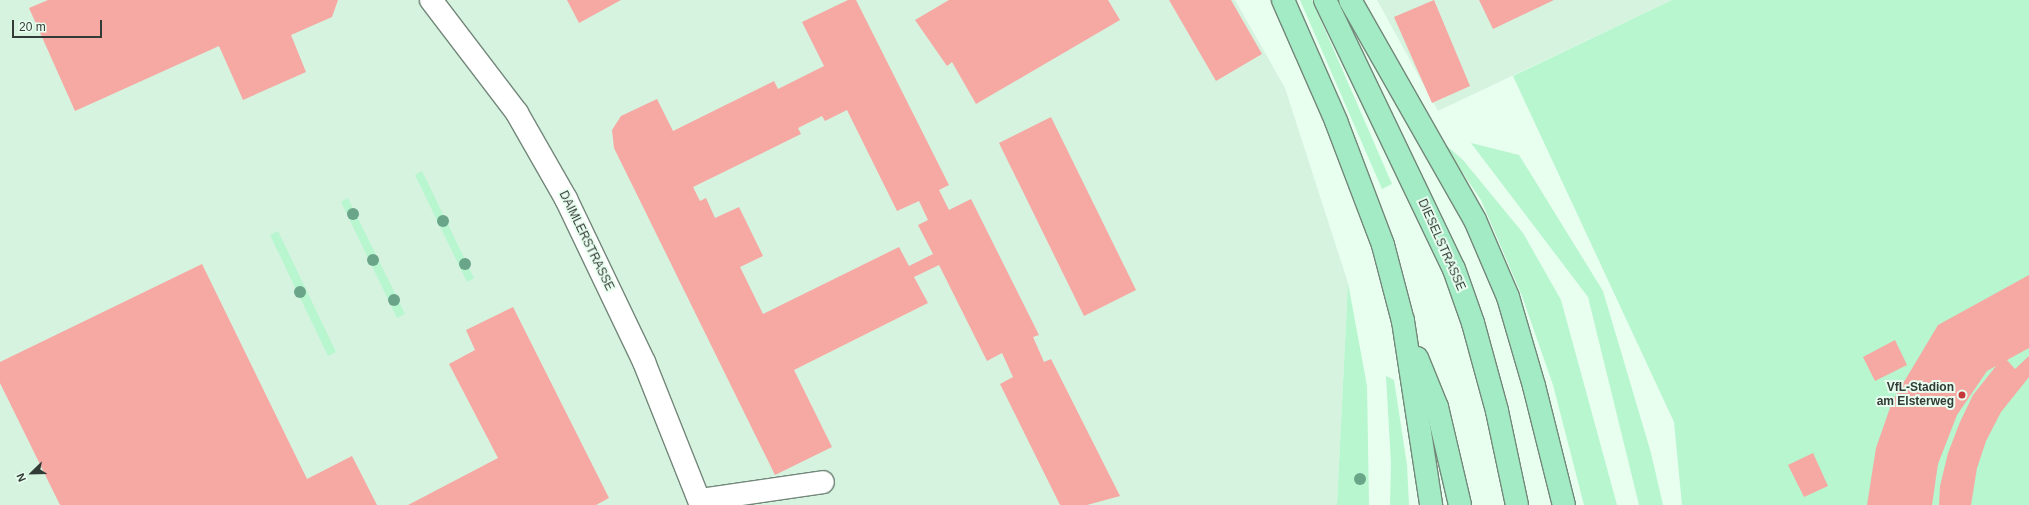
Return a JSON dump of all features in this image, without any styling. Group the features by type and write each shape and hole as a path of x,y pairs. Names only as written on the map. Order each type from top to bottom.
{"main road":[{"path":"1283,0 1336,121 1380,238 1403,321 1437,407 1460,505"},
{"name":"DIESELSTRASSE","path":"1325,0 1454,269 1473,323 1495,404 1517,505"},
{"path":"1350,0 1475,220 1502,283 1534,386 1564,505"},
{"path":"1403,321 1431,505"}],"street":[{"name":"DAIMLERSTRASSE","path":"431,0 517,114 566,199 644,362 701,502"},
{"path":"701,502 823,482"}],"shaded area":[{"path":"0,0 1235,0 1285,88 1348,283 1337,505 0,505"},
{"path":"1377,0 1672,0 1438,111"}],"green space":[{"path":"1300,0 1312,0 1392,184 1382,189"},
{"path":"1672,0 2029,0 2029,505 1682,505 1674,422 1513,76"},
{"path":"1441,141 1463,160 1523,233 1561,300 1617,505 1584,505 1553,385 1522,296 1481,200"},
{"path":"1471,143 1519,155 1603,291 1651,453 1663,505 1639,505 1588,297"},
{"path":"422,171 474,278 467,282 415,175"},
{"path":"348,198 405,314 397,318 341,202"},
{"path":"278,231 336,352 328,356 270,235"},
{"path":"1348,283 1367,386 1369,505 1337,505"},
{"path":"1386,376 1394,380 1407,465 1409,505 1390,505 1391,464"}],"building":[{"path":"48,0 338,0 332,17 291,35 306,72 243,100 219,46 75,111 29,8"},
{"path":"567,0 621,0 579,23"},
{"path":"848,0 856,0 949,185 939,190 949,210 971,199 1039,335 1033,337 1044,362 1051,359 1120,496 1087,505 1060,505 1000,384 1013,377 1002,353 987,361 939,265 914,277 928,303 794,370 832,447 775,475 614,148 612,130 621,116 657,99 673,131 774,81 778,89 824,66 802,22","holes":["847,110 897,211 919,201 928,220 918,225 933,254 909,266 899,247 763,314 740,267 763,256 739,207 715,218 706,198 700,201 693,187 801,134 798,128 822,116 825,121"]},
{"path":"949,0 1108,0 1120,20 976,104 952,62 947,66 915,20"},
{"path":"1169,0 1231,0 1262,54 1216,81"},
{"path":"1434,0 1470,86 1432,103 1394,17"},
{"path":"1479,0 1554,0 1493,29"},
{"path":"1051,117 1136,290 1084,316 999,143"},
{"path":"202,264 307,479 352,456 377,505 60,505 0,383 0,362"},
{"name":"VfL-Stadion am Elsterweg","path":"2029,275 2029,348 2007,360 2015,369 2029,356 2029,377 2001,412 1986,441 1977,468 1971,505 1939,505 1940,486 1948,453 1960,422 1973,395 1996,366 1987,371 1957,415 1938,464 1932,505 1867,505 1876,448 1892,402 1938,325"},
{"path":"513,307 609,498 596,505 408,505 498,458 449,364 475,350 466,330"},
{"path":"1895,340 1907,365 1875,381 1863,357"},
{"path":"1813,453 1828,486 1804,497 1788,465"}],"place":[{"name":"VfL-Stadion am Elsterweg","path":"1962,395"}]}
